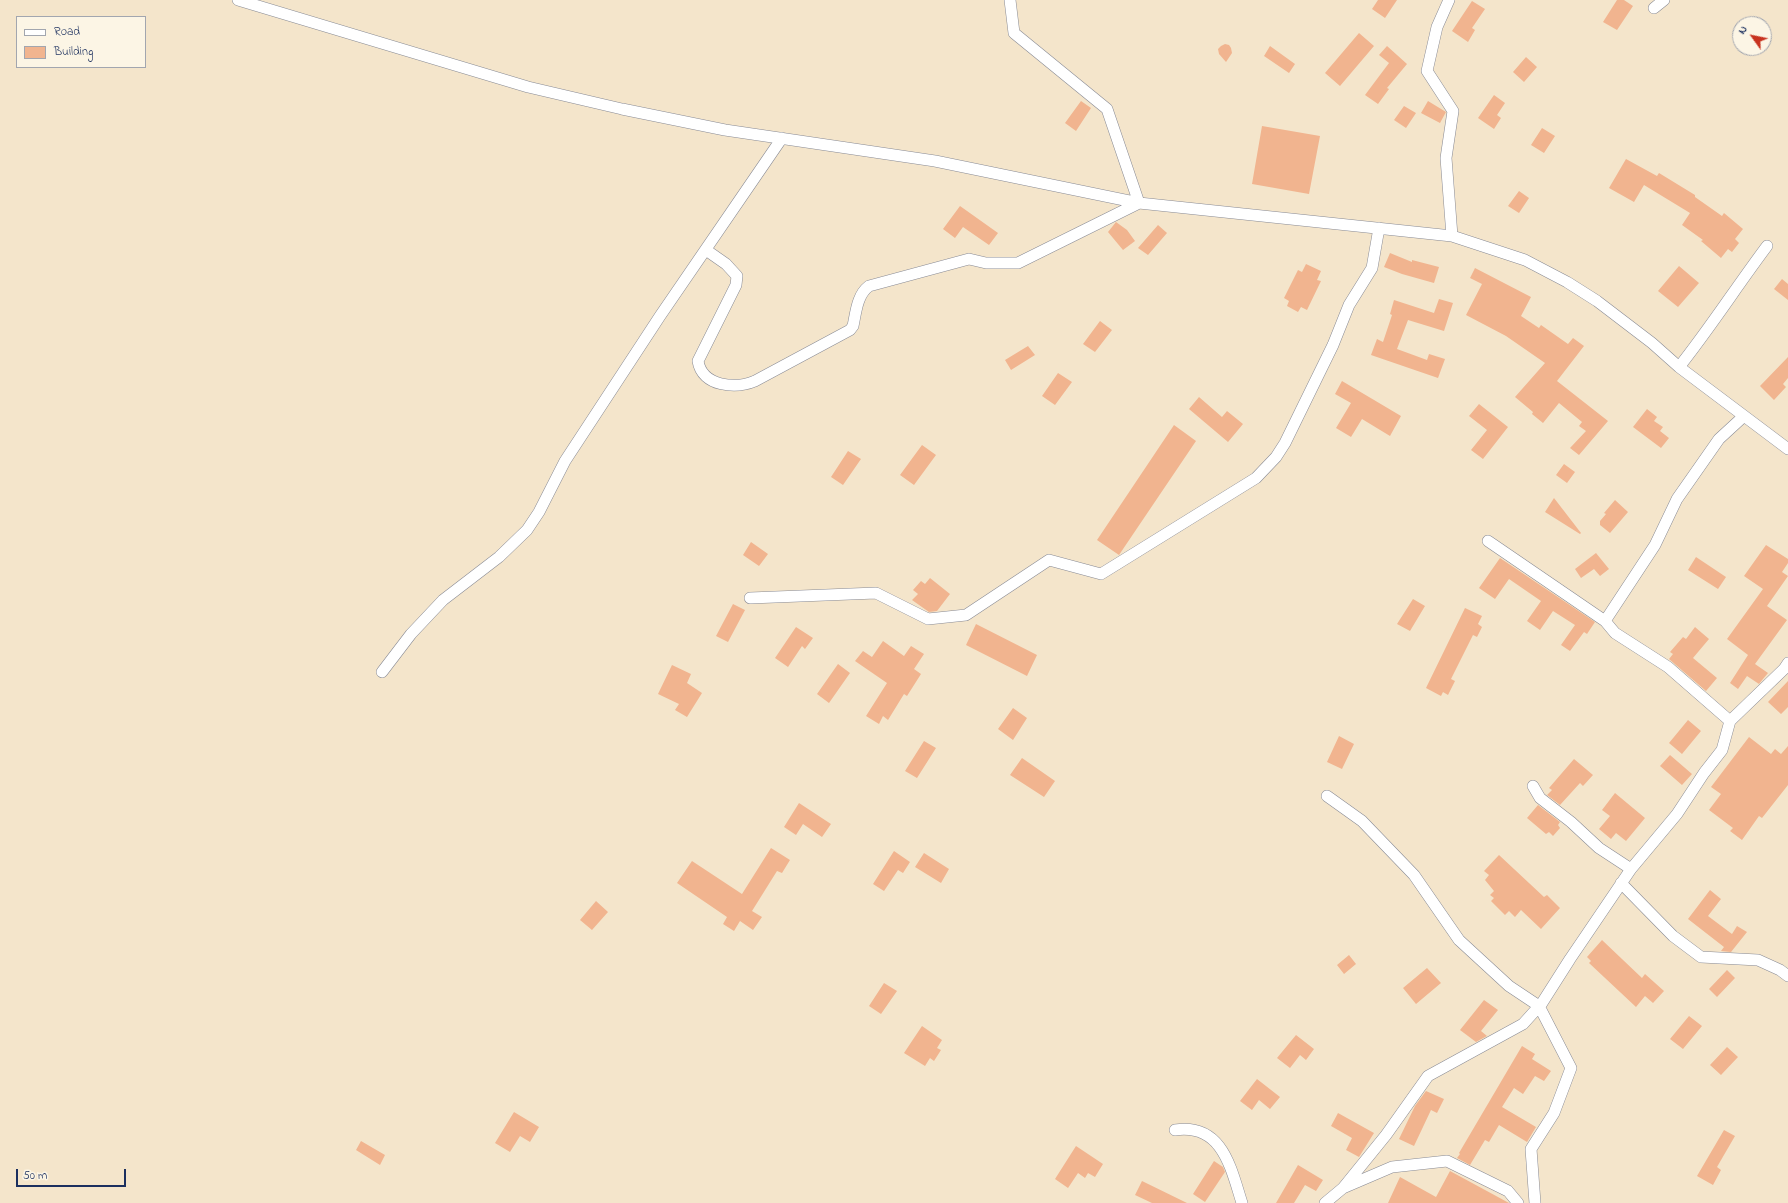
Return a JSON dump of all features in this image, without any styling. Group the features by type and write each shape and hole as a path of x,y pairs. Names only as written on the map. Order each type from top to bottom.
{"street":[{"path":"238,0 528,87 622,109 725,130 935,161 1139,203 1452,236 1525,260 1567,282 1603,305 1652,343 1679,367 1788,449"},
{"path":"1010,0 1014,32 1107,108 1139,203"},
{"path":"1449,0 1438,27 1427,72 1453,112 1446,158 1452,236"},
{"path":"1654,8 1664,0"},
{"path":"382,672 411,634 443,600 494,561 527,530 540,512 565,461 782,138"},
{"path":"706,250 726,264 737,276 736,286 698,361 699,369 704,376 732,387 755,381 850,330 853,326 860,295 869,286 968,259 986,263 1018,263 1139,203"},
{"path":"750,598 876,593 928,619 966,615 1048,560 1101,574 1256,478 1276,457 1285,443 1332,345 1348,305 1372,268 1379,228"},
{"path":"1679,367 1704,335 1732,292 1767,246"},
{"path":"1605,621 1655,546 1678,499 1719,439 1744,416"},
{"path":"1488,541 1605,621 1615,633 1668,667 1730,721"},
{"path":"1325,1203 1344,1188 1386,1135 1428,1076 1523,1024 1540,1006 1630,869 1677,814 1704,773 1722,750 1730,721 1787,668"},
{"path":"1533,786 1540,798 1571,822 1599,848 1630,869"},
{"path":"1327,796 1362,821 1414,875 1459,940 1509,986 1540,1006 1572,1068 1554,1113 1531,1149 1535,1203"},
{"path":"1621,883 1673,936 1701,956 1758,960 1785,971"},
{"path":"1176,1130 1185,1129 1202,1133 1213,1139 1228,1158 1242,1203"},
{"path":"1344,1188 1392,1167 1446,1161 1508,1191 1518,1203"}],"building":[{"path":"1378,0 1397,0 1385,18 1372,9"},
{"path":"1617,0 1624,0 1633,6 1617,30 1603,22"},
{"path":"1472,1 1485,9 1472,28 1475,30 1468,42 1452,31"},
{"path":"1359,33 1374,46 1340,86 1325,73"},
{"path":"1225,44 1229,45 1232,53 1226,62 1219,54 1218,49"},
{"path":"1270,46 1295,64 1289,73 1264,56"},
{"path":"1387,46 1407,64 1387,88 1389,89 1378,104 1365,95 1389,63 1379,55"},
{"path":"1526,57 1537,67 1524,82 1513,72"},
{"path":"1494,95 1505,103 1497,115 1501,118 1494,129 1478,118"},
{"path":"1081,101 1091,108 1076,131 1065,123"},
{"path":"1428,101 1446,112 1440,123 1421,113"},
{"path":"1404,106 1416,113 1406,128 1394,120"},
{"path":"1262,126 1320,136 1309,194 1252,184"},
{"path":"1542,128 1555,136 1544,153 1531,145"},
{"path":"1626,159 1657,176 1659,173 1695,195 1695,197 1722,216 1724,213 1743,229 1735,239 1739,243 1732,252 1728,249 1721,258 1701,241 1703,240 1682,225 1690,213 1644,185 1634,202 1609,188"},
{"path":"1519,191 1529,198 1519,213 1508,206"},
{"path":"960,206 998,233 989,245 963,227 955,238 943,229"},
{"path":"1116,222 1127,230 1135,241 1123,250 1108,232"},
{"path":"1158,225 1167,233 1148,255 1138,248"},
{"path":"1390,253 1412,262 1412,260 1439,267 1434,283 1384,267"},
{"path":"1306,264 1321,271 1317,280 1321,281 1307,310 1301,307 1298,312 1287,306 1289,301 1284,298 1298,270 1302,272"},
{"path":"1679,266 1699,283 1678,307 1658,291"},
{"path":"1475,268 1531,297 1521,316 1539,328 1541,325 1568,344 1573,338 1584,346 1557,381 1608,421 1579,455 1570,448 1586,431 1579,426 1582,422 1559,403 1543,423 1532,414 1533,412 1515,397 1545,363 1506,336 1466,315 1482,284 1470,278"},
{"path":"1782,279 1788,284 1788,300 1774,289"},
{"path":"1439,299 1453,303 1444,331 1408,320 1397,349 1427,360 1429,354 1445,359 1438,378 1371,355 1377,339 1383,342 1392,315 1390,314 1394,300 1434,313"},
{"path":"1100,321 1112,330 1095,352 1083,344"},
{"path":"1028,346 1035,355 1011,370 1005,360"},
{"path":"1788,357 1788,378 1783,384 1786,387 1774,400 1760,386"},
{"path":"1058,373 1072,382 1055,405 1042,396"},
{"path":"1342,381 1401,416 1390,436 1362,419 1351,437 1336,428 1351,403 1335,394"},
{"path":"1199,397 1222,417 1227,411 1243,424 1228,442 1189,409"},
{"path":"1479,404 1508,427 1483,459 1471,450 1487,430 1469,416"},
{"path":"1647,409 1657,417 1654,421 1663,427 1660,431 1669,438 1661,448 1633,427"},
{"path":"1174,425 1196,441 1119,555 1097,540"},
{"path":"922,445 936,455 914,485 900,475"},
{"path":"848,451 861,459 843,485 831,477"},
{"path":"1564,464 1575,472 1567,483 1556,475"},
{"path":"1554,498 1581,533 1580,534 1545,512"},
{"path":"1615,500 1628,512 1610,533 1600,525 1600,521 1606,514 1604,513"},
{"path":"751,542 768,554 759,566 743,555"},
{"path":"1766,545 1788,559 1788,563 1782,572 1788,576 1767,606 1787,620 1755,664 1768,673 1759,684 1747,676 1738,689 1730,683 1748,655 1727,639 1763,589 1744,576"},
{"path":"1596,553 1609,569 1600,576 1594,569 1581,578 1575,569"},
{"path":"1696,557 1726,577 1718,589 1688,570"},
{"path":"1500,558 1595,622 1587,634 1584,632 1570,651 1561,645 1575,625 1553,611 1540,630 1527,621 1541,601 1509,579 1495,599 1479,588"},
{"path":"930,578 950,594 937,611 929,612 912,600 918,594 913,590 921,581 925,584"},
{"path":"1413,599 1425,606 1410,631 1397,624"},
{"path":"733,604 745,610 728,642 716,636"},
{"path":"1465,608 1482,616 1478,624 1482,627 1477,637 1473,635 1451,679 1455,681 1448,695 1443,692 1441,696 1426,688"},
{"path":"976,624 1037,655 1027,676 966,645"},
{"path":"796,627 813,638 805,649 802,646 788,667 775,658"},
{"path":"1695,627 1709,639 1693,658 1717,678 1706,691 1669,659 1673,654 1670,652 1683,637 1686,639"},
{"path":"883,641 904,656 911,646 924,654 914,669 921,674 907,696 904,694 888,720 883,716 879,724 866,716 887,683 855,661 863,651 872,657"},
{"path":"838,664 850,673 829,703 817,694"},
{"path":"672,665 691,674 687,683 702,693 687,717 675,710 679,704 658,694"},
{"path":"1788,681 1788,707 1781,714 1768,702"},
{"path":"1013,708 1027,718 1013,740 998,729"},
{"path":"1688,720 1701,731 1682,754 1669,743"},
{"path":"1339,736 1354,744 1342,769 1327,762"},
{"path":"1749,737 1771,754 1775,749 1781,754 1788,746 1788,785 1762,818 1759,816 1742,840 1730,831 1733,828 1709,810 1721,794 1711,787"},
{"path":"924,741 936,748 917,778 905,771"},
{"path":"1670,755 1692,774 1682,785 1660,766"},
{"path":"1022,758 1055,781 1044,797 1010,775"},
{"path":"1574,759 1593,775 1583,786 1580,783 1560,805 1547,795 1552,790 1549,788"},
{"path":"1615,793 1645,818 1626,841 1616,833 1611,839 1599,829 1610,816 1602,810"},
{"path":"799,803 831,824 822,837 803,824 796,835 784,827"},
{"path":"1538,805 1560,822 1558,825 1560,828 1553,836 1549,832 1546,834 1527,818"},
{"path":"771,848 790,860 782,873 777,871 752,911 762,917 753,930 740,921 734,931 723,924 727,917 677,883 692,861 742,894"},
{"path":"894,851 910,862 903,873 898,870 884,891 873,884"},
{"path":"924,853 949,869 941,883 915,867"},
{"path":"1499,855 1544,897 1547,895 1560,908 1541,929 1521,910 1515,917 1509,911 1505,915 1491,901 1494,898 1490,895 1494,891 1485,880 1489,875 1484,871"},
{"path":"1710,890 1721,899 1708,916 1732,934 1737,926 1747,932 1731,952 1721,951 1724,947 1688,919"},
{"path":"596,901 608,912 592,930 580,920"},
{"path":"1602,940 1642,978 1645,974 1664,991 1653,1003 1645,996 1636,1007 1589,963 1591,961 1587,957"},
{"path":"1349,955 1356,964 1344,974 1337,965"},
{"path":"1427,968 1441,983 1416,1004 1403,988"},
{"path":"1727,970 1735,978 1717,997 1709,989"},
{"path":"884,983 897,991 881,1014 869,1006"},
{"path":"1484,1000 1498,1010 1481,1031 1487,1036 1476,1042 1460,1030"},
{"path":"1689,1016 1702,1026 1683,1049 1670,1039"},
{"path":"922,1026 942,1040 937,1048 941,1050 934,1061 930,1058 925,1066 904,1053"},
{"path":"1296,1035 1314,1049 1306,1060 1300,1055 1290,1068 1277,1058"},
{"path":"1522,1046 1535,1054 1532,1059 1551,1071 1544,1081 1535,1076 1523,1094 1514,1088 1502,1107 1536,1127 1527,1142 1499,1125 1489,1142 1485,1140 1470,1165 1457,1158 1460,1154 1459,1153"},
{"path":"1727,1047 1738,1057 1721,1075 1710,1065"},
{"path":"1257,1079 1280,1097 1270,1109 1259,1100 1252,1110 1240,1101"},
{"path":"1426,1091 1444,1099 1437,1113 1431,1110 1414,1146 1399,1139 1415,1106"},
{"path":"514,1112 539,1127 530,1142 520,1136 510,1152 495,1143"},
{"path":"1338,1113 1374,1133 1359,1157 1346,1150 1352,1138 1331,1126"},
{"path":"1724,1130 1735,1136 1717,1167 1721,1170 1713,1185 1697,1176"},
{"path":"361,1141 385,1155 380,1165 356,1150"},
{"path":"1076,1146 1103,1164 1095,1177 1088,1173 1085,1178 1078,1173 1068,1188 1055,1179"},
{"path":"1214,1161 1223,1167 1225,1172 1205,1202 1193,1194"},
{"path":"1298,1165 1323,1180 1316,1191 1305,1185 1294,1203 1276,1203"},
{"path":"1450,1171 1509,1203 1388,1203 1400,1177 1436,1197"},
{"path":"1142,1181 1187,1203 1152,1203 1135,1195"}]}
